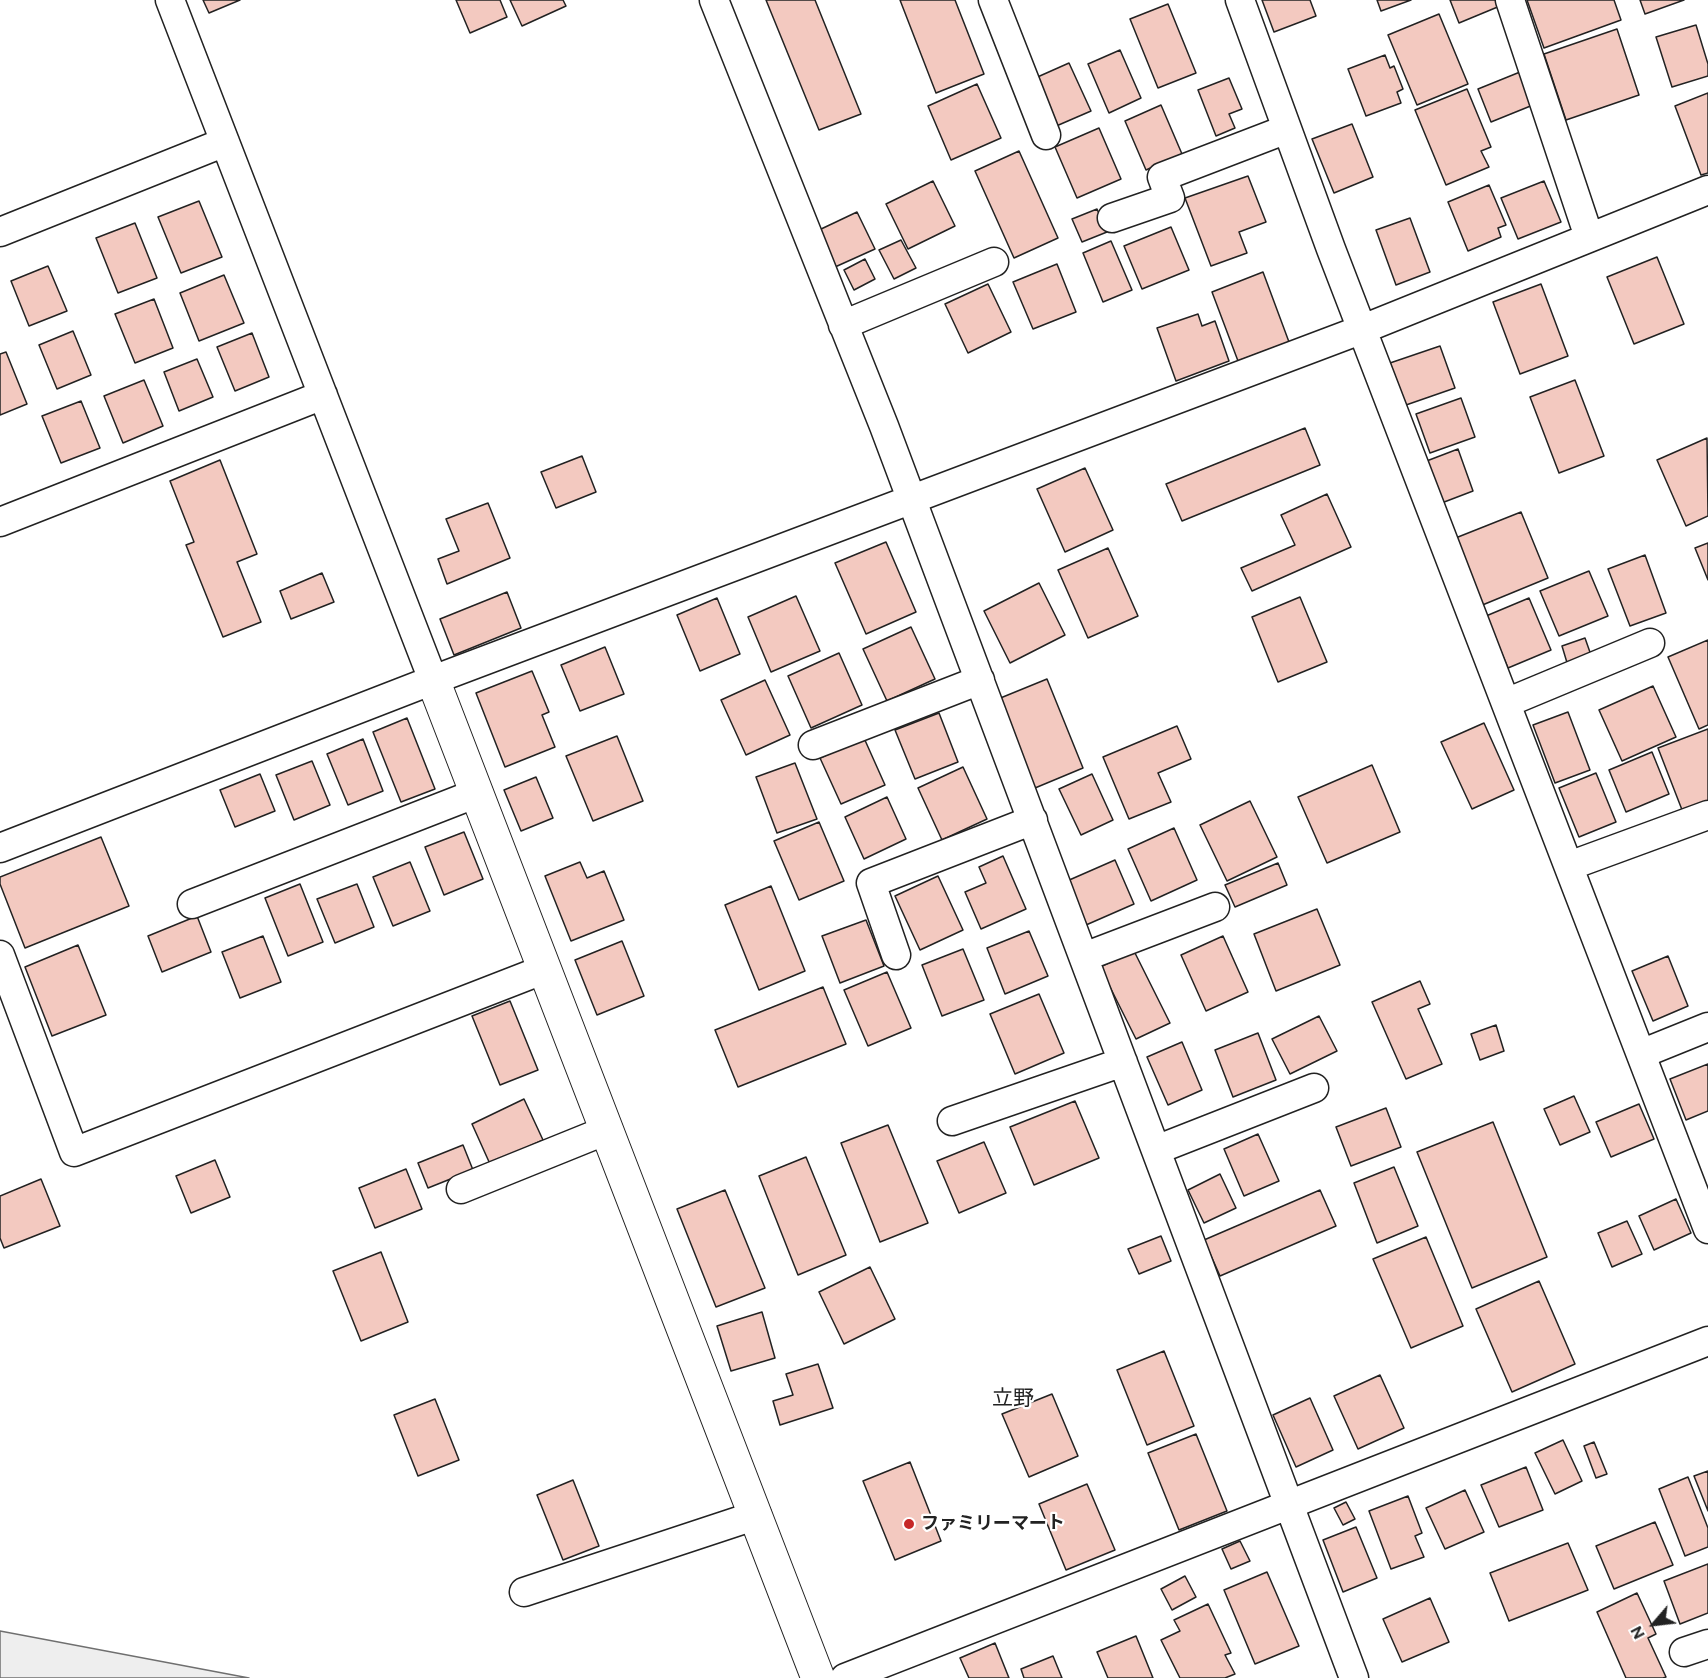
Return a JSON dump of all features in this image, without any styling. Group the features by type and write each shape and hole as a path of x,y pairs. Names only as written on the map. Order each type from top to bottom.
{"street":[{"path":"170,0 757,1515 818,1678"},
{"path":"714,0 980,680 1354,1678"},
{"path":"993,0 1046,135"},
{"path":"1240,0 1363,329 1708,1229"},
{"path":"1510,0 1589,237"},
{"path":"1112,218 1170,198 1162,177 1287,129"},
{"path":"0,232 225,142"},
{"path":"0,848 434,680 1363,329 1708,190"},
{"path":"843,325 994,262"},
{"path":"0,522 323,395"},
{"path":"1506,703 1650,644"},
{"path":"813,746 980,680"},
{"path":"192,904 477,793"},
{"path":"1569,866 1708,815"},
{"path":"896,955 871,883 1033,820"},
{"path":"1084,957 1215,908"},
{"path":"0,955 74,1152 545,969"},
{"path":"1641,1054 1708,1027"},
{"path":"952,1121 1123,1062"},
{"path":"1156,1150 1314,1088"},
{"path":"461,1189 607,1130"},
{"path":"844,1678 1708,1341"},
{"path":"524,1592 757,1515"}],"shaded area":[{"path":"0,1631 249,1678 0,1678"}],"building":[{"path":"203,0 240,0 209,13"},
{"path":"456,0 500,0 507,17 470,33"},
{"path":"510,0 563,0 566,6 522,26"},
{"path":"766,0 815,0 861,114 819,130"},
{"path":"900,0 955,0 984,74 936,93"},
{"path":"1262,0 1310,0 1316,16 1274,32"},
{"path":"1377,0 1411,0 1381,11"},
{"path":"1450,0 1498,0 1500,6 1459,23"},
{"path":"1527,0 1614,0 1621,20 1544,48"},
{"path":"1640,0 1684,0 1645,14"},
{"path":"1168,4 1196,73 1158,88 1130,19"},
{"path":"1439,14 1468,84 1417,105 1388,35"},
{"path":"1696,25 1708,64 1708,76 1672,87 1656,37"},
{"path":"1617,29 1639,95 1566,120 1544,54"},
{"path":"1120,50 1141,98 1109,113 1088,64"},
{"path":"1385,55 1390,68 1394,66 1403,89 1397,92 1401,103 1366,116 1348,69"},
{"path":"1069,63 1091,111 1054,127 1033,79"},
{"path":"1520,72 1533,105 1491,122 1478,89"},
{"path":"1229,78 1242,109 1229,114 1235,128 1216,136 1198,90"},
{"path":"977,84 1001,138 951,160 928,106"},
{"path":"1467,89 1491,147 1481,151 1489,167 1446,185 1415,110"},
{"path":"1708,93 1708,173 1701,175 1675,106"},
{"path":"1161,105 1182,154 1146,170 1125,121"},
{"path":"1352,124 1373,177 1334,193 1312,139"},
{"path":"1099,128 1121,179 1077,198 1055,147"},
{"path":"1019,151 1058,238 1014,258 975,171"},
{"path":"1248,176 1266,222 1239,232 1247,253 1211,266 1185,198"},
{"path":"933,181 955,226 908,249 886,204"},
{"path":"1544,181 1561,222 1518,239 1501,198"},
{"path":"1489,185 1506,225 1498,228 1501,237 1468,251 1448,202"},
{"path":"199,201 222,257 181,273 158,217"},
{"path":"1097,209 1107,232 1082,242 1072,219"},
{"path":"857,212 875,249 835,267 819,230"},
{"path":"1410,218 1430,272 1396,285 1376,230"},
{"path":"135,223 157,278 118,293 96,238"},
{"path":"1171,227 1189,270 1142,289 1124,246"},
{"path":"901,240 916,268 894,279 879,250"},
{"path":"1111,241 1132,290 1103,302 1083,253"},
{"path":"1657,257 1684,324 1634,344 1607,277"},
{"path":"865,259 875,279 854,290 844,270"},
{"path":"1057,264 1076,312 1033,329 1013,282"},
{"path":"48,266 67,311 29,326 11,281"},
{"path":"1263,272 1289,342 1238,361 1212,292"},
{"path":"224,275 244,323 199,341 180,293"},
{"path":"988,284 1011,332 968,353 945,304"},
{"path":"1541,284 1568,356 1520,374 1493,302"},
{"path":"154,299 173,348 135,363 115,314"},
{"path":"1198,314 1202,326 1215,321 1229,361 1176,381 1157,328"},
{"path":"73,331 91,375 57,389 39,345"},
{"path":"252,333 269,377 235,391 217,347"},
{"path":"1440,346 1455,388 1406,405 1390,363"},
{"path":"6,352 27,404 0,415 0,354"},
{"path":"197,359 213,397 179,411 164,372"},
{"path":"144,380 163,426 123,443 104,396"},
{"path":"1575,380 1604,456 1559,473 1530,397"},
{"path":"1461,398 1475,437 1430,453 1416,414"},
{"path":"81,401 100,448 61,463 42,416"},
{"path":"1305,428 1320,465 1182,521 1166,484"},
{"path":"1707,438 1708,516 1686,526 1657,460"},
{"path":"1458,449 1473,491 1439,504 1424,462"},
{"path":"582,456 596,492 556,508 541,472"},
{"path":"220,460 257,554 237,562 261,622 223,637 186,545 194,542 170,481"},
{"path":"1085,468 1113,530 1065,552 1037,489"},
{"path":"1327,494 1351,547 1252,591 1241,568 1295,545 1281,515"},
{"path":"488,503 510,558 447,584 438,559 459,551 446,519"},
{"path":"1521,512 1548,578 1480,606 1453,539"},
{"path":"886,542 916,612 866,634 835,563"},
{"path":"1708,543 1708,580 1695,548"},
{"path":"1108,548 1138,616 1088,638 1058,570"},
{"path":"1645,555 1666,613 1630,626 1608,569"},
{"path":"1589,571 1608,616 1559,636 1540,591"},
{"path":"322,573 334,602 291,619 280,591"},
{"path":"1039,583 1065,635 1010,663 984,611"},
{"path":"507,592 521,628 454,655 440,619"},
{"path":"796,596 820,651 771,672 748,617"},
{"path":"1300,597 1327,662 1278,682 1252,617"},
{"path":"717,598 740,654 700,671 677,615"},
{"path":"1529,598 1551,650 1508,668 1486,616"},
{"path":"911,627 935,679 887,701 863,649"},
{"path":"1585,638 1592,658 1568,666 1562,646"},
{"path":"1708,640 1708,725 1699,729 1668,657"},
{"path":"605,647 624,694 580,711 561,665"},
{"path":"839,653 862,705 811,728 788,676"},
{"path":"532,671 549,712 542,715 555,747 505,767 476,693"},
{"path":"1047,679 1083,768 1035,788 998,699"},
{"path":"765,680 790,735 746,755 721,700"},
{"path":"1653,686 1676,737 1622,761 1599,710"},
{"path":"1568,712 1590,770 1555,783 1533,725"},
{"path":"939,713 958,762 915,779 895,730"},
{"path":"407,718 435,789 401,802 373,732"},
{"path":"1484,723 1514,790 1472,809 1441,742"},
{"path":"1177,726 1191,759 1158,773 1171,802 1129,819 1103,757"},
{"path":"1708,729 1708,805 1684,815 1658,748"},
{"path":"617,736 643,801 593,821 566,756"},
{"path":"864,738 885,785 841,804 820,758"},
{"path":"363,739 383,791 348,805 327,754"},
{"path":"1652,752 1669,794 1626,812 1609,770"},
{"path":"312,761 330,805 294,820 276,775"},
{"path":"795,763 817,819 777,833 756,777"},
{"path":"1372,765 1400,832 1327,863 1298,797"},
{"path":"963,767 987,819 942,840 918,788"},
{"path":"1596,773 1616,822 1579,837 1559,788"},
{"path":"260,774 275,811 235,827 220,790"},
{"path":"1092,774 1113,820 1081,835 1059,789"},
{"path":"536,777 553,818 521,831 504,790"},
{"path":"887,797 906,839 864,859 845,817"},
{"path":"1250,801 1277,857 1227,881 1200,825"},
{"path":"819,822 844,881 799,900 774,841"},
{"path":"1174,828 1197,880 1151,901 1128,849"},
{"path":"464,832 483,879 444,895 425,847"},
{"path":"101,837 129,906 25,948 0,884 0,877"},
{"path":"1003,856 1026,909 981,929 965,892 986,883 979,867"},
{"path":"1115,860 1134,904 1086,925 1067,881"},
{"path":"410,862 430,911 393,926 373,877"},
{"path":"580,862 587,878 604,871 624,920 571,941 545,876"},
{"path":"1278,863 1287,885 1235,907 1225,885"},
{"path":"938,876 963,930 920,950 895,896"},
{"path":"300,884 323,942 288,956 265,898"},
{"path":"357,884 374,927 335,943 317,899"},
{"path":"771,886 805,971 759,990 725,905"},
{"path":"1317,909 1340,965 1276,991 1254,934"},
{"path":"197,916 211,952 162,972 148,936"},
{"path":"866,920 884,966 840,983 822,936"},
{"path":"1029,931 1048,976 1005,994 987,948"},
{"path":"263,936 281,982 240,998 222,952"},
{"path":"1223,936 1248,992 1206,1011 1181,955"},
{"path":"622,941 644,996 597,1015 575,960"},
{"path":"78,945 106,1015 52,1036 25,967"},
{"path":"963,949 984,1000 942,1016 922,965"},
{"path":"1134,951 1170,1023 1136,1039 1100,967"},
{"path":"1668,956 1688,1006 1653,1021 1632,971"},
{"path":"887,972 911,1028 868,1046 844,990"},
{"path":"1420,981 1430,1004 1418,1009 1442,1064 1406,1079 1372,1002"},
{"path":"823,987 846,1044 738,1087 715,1030"},
{"path":"1039,994 1064,1053 1015,1074 990,1014"},
{"path":"510,1001 538,1070 500,1085 472,1016"},
{"path":"1319,1016 1337,1051 1290,1074 1272,1039"},
{"path":"1496,1025 1504,1051 1480,1060 1471,1034"},
{"path":"1258,1033 1276,1080 1233,1097 1215,1050"},
{"path":"1182,1042 1202,1090 1168,1105 1147,1057"},
{"path":"1708,1064 1708,1111 1686,1120 1670,1079"},
{"path":"1574,1096 1590,1132 1560,1145 1544,1109"},
{"path":"524,1099 543,1140 490,1164 472,1124"},
{"path":"1075,1101 1099,1158 1034,1185 1010,1127"},
{"path":"1639,1104 1654,1139 1611,1157 1596,1122"},
{"path":"1386,1108 1401,1147 1351,1166 1336,1127"},
{"path":"1493,1122 1547,1257 1472,1288 1417,1152"},
{"path":"888,1125 928,1223 880,1242 841,1143"},
{"path":"1258,1134 1279,1181 1244,1196 1224,1149"},
{"path":"984,1142 1006,1193 959,1213 937,1161"},
{"path":"463,1145 473,1170 428,1188 418,1163"},
{"path":"806,1157 846,1255 798,1275 759,1176"},
{"path":"215,1160 230,1197 191,1213 176,1176"},
{"path":"1394,1167 1418,1226 1377,1243 1354,1183"},
{"path":"406,1169 422,1209 375,1228 359,1188"},
{"path":"1220,1174 1236,1208 1204,1223 1188,1190"},
{"path":"41,1179 60,1226 4,1248 0,1238 0,1196"},
{"path":"725,1190 765,1288 716,1307 677,1209"},
{"path":"1320,1190 1336,1226 1220,1276 1204,1240"},
{"path":"1676,1199 1691,1233 1654,1250 1639,1216"},
{"path":"1627,1221 1642,1254 1612,1267 1598,1233"},
{"path":"1161,1236 1171,1261 1139,1274 1128,1249"},
{"path":"1426,1237 1463,1326 1411,1348 1373,1259"},
{"path":"381,1252 408,1322 361,1341 333,1271"},
{"path":"870,1267 895,1319 844,1344 819,1292"},
{"path":"1539,1281 1575,1364 1512,1392 1476,1309"},
{"path":"762,1312 775,1358 731,1371 717,1326"},
{"path":"1164,1351 1194,1426 1147,1445 1117,1370"},
{"path":"818,1364 833,1408 780,1425 773,1401 793,1395 786,1374"},
{"path":"1380,1375 1404,1428 1358,1449 1334,1396"},
{"path":"1052,1394 1078,1456 1029,1477 1002,1414"},
{"path":"1310,1398 1333,1450 1296,1467 1273,1415"},
{"path":"435,1399 459,1460 418,1476 394,1415"},
{"path":"1196,1434 1227,1511 1179,1530 1148,1453"},
{"path":"1563,1440 1582,1481 1555,1494 1535,1453"},
{"path":"1594,1442 1607,1474 1596,1478 1584,1446"},
{"path":"910,1462 941,1541 895,1560 863,1481"},
{"path":"1526,1467 1543,1510 1499,1527 1481,1485"},
{"path":"1708,1471 1708,1511 1694,1476"},
{"path":"1688,1477 1708,1528 1708,1547 1685,1556 1659,1489"},
{"path":"573,1480 599,1546 563,1560 537,1495"},
{"path":"1087,1484 1115,1550 1066,1570 1039,1504"},
{"path":"1465,1490 1484,1532 1445,1549 1426,1508"},
{"path":"1408,1496 1422,1533 1415,1536 1424,1557 1391,1569 1369,1511"},
{"path":"1346,1502 1355,1519 1343,1525 1334,1508"},
{"path":"1655,1522 1673,1565 1614,1589 1596,1546"},
{"path":"1356,1527 1377,1578 1343,1592 1323,1540"},
{"path":"1240,1541 1250,1561 1231,1569 1222,1549"},
{"path":"1568,1543 1588,1590 1509,1621 1490,1573"},
{"path":"1708,1564 1708,1613 1680,1624 1664,1581"},
{"path":"1267,1572 1299,1646 1255,1664 1224,1590"},
{"path":"1185,1576 1196,1597 1172,1610 1161,1589"},
{"path":"1637,1593 1656,1634 1648,1638 1666,1677 1663,1678 1626,1678 1597,1612"},
{"path":"1430,1598 1449,1642 1402,1662 1383,1619"},
{"path":"1208,1604 1231,1653 1225,1655 1235,1674 1225,1678 1180,1678 1161,1640 1180,1631 1174,1620"},
{"path":"1136,1636 1153,1678 1108,1678 1097,1652"},
{"path":"995,1643 1009,1678 969,1678 960,1658"},
{"path":"1053,1656 1062,1678 1024,1678 1021,1669"}],"place":[{"name":"ファミリーマート","path":"909,1524"}],"district":[{"name":"立野","path":"1013,1399"}]}
